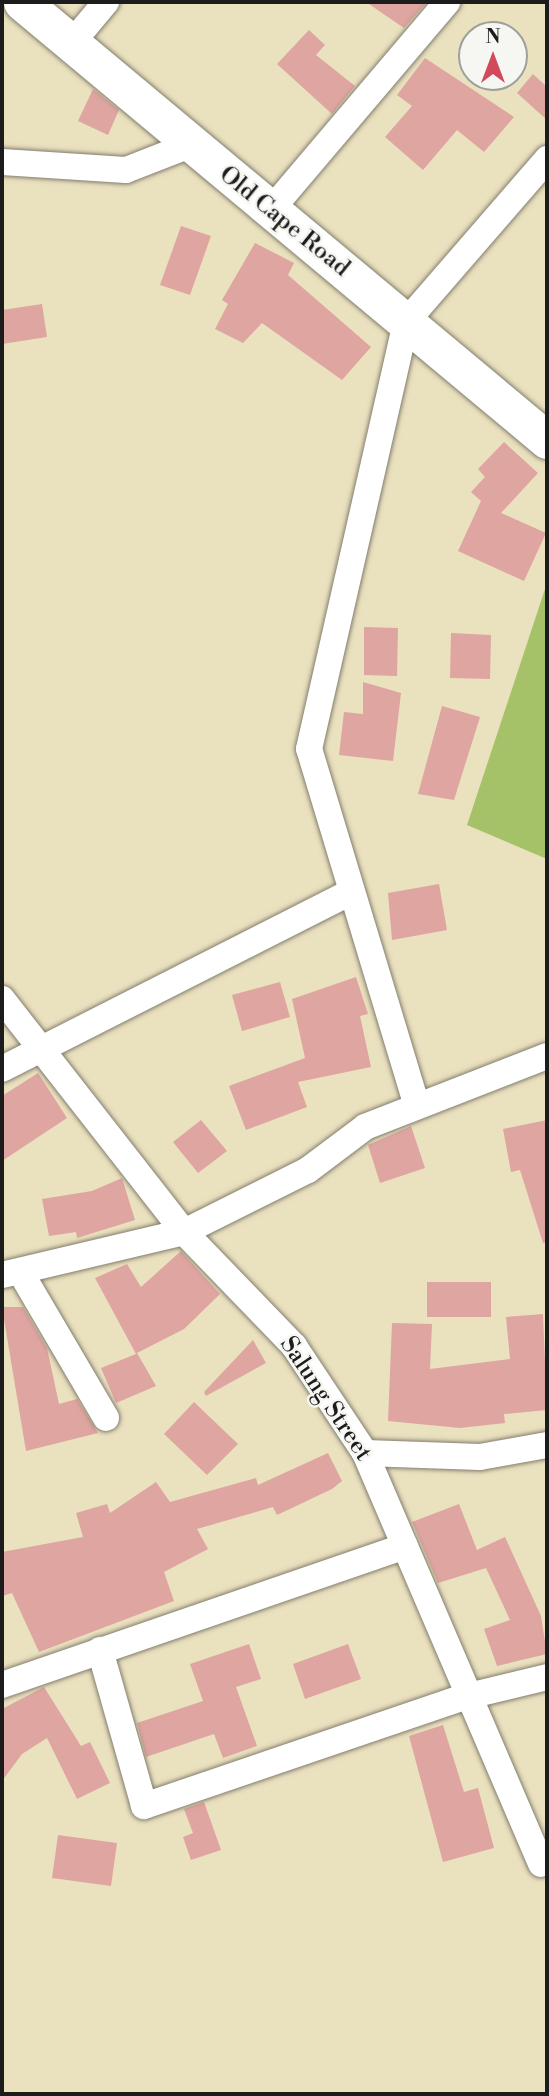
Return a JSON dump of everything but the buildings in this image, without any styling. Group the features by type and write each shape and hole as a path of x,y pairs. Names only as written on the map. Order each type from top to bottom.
{"street":[{"name":"Old Cape Road","path":"22,2 190,145 547,440"},
{"path":"71,44 106,2"},
{"path":"271,211 447,2"},
{"path":"2,162 126,170 190,145"},
{"path":"416,1103 309,750 406,322 547,159"},
{"path":"2,1069 351,892"},
{"name":"Salung Street","path":"2,999 184,1232 294,1346 365,1453 405,1546 464,1697 541,1864"},
{"path":"106,1418 11,1274 184,1232 308,1170 365,1127 416,1103 547,1056"},
{"path":"365,1453 480,1457 547,1445"},
{"path":"2,1685 405,1546"},
{"path":"100,1650 144,1806 464,1697 547,1677"}],"green space":[{"path":"547,583 547,859 467,825"}]}
